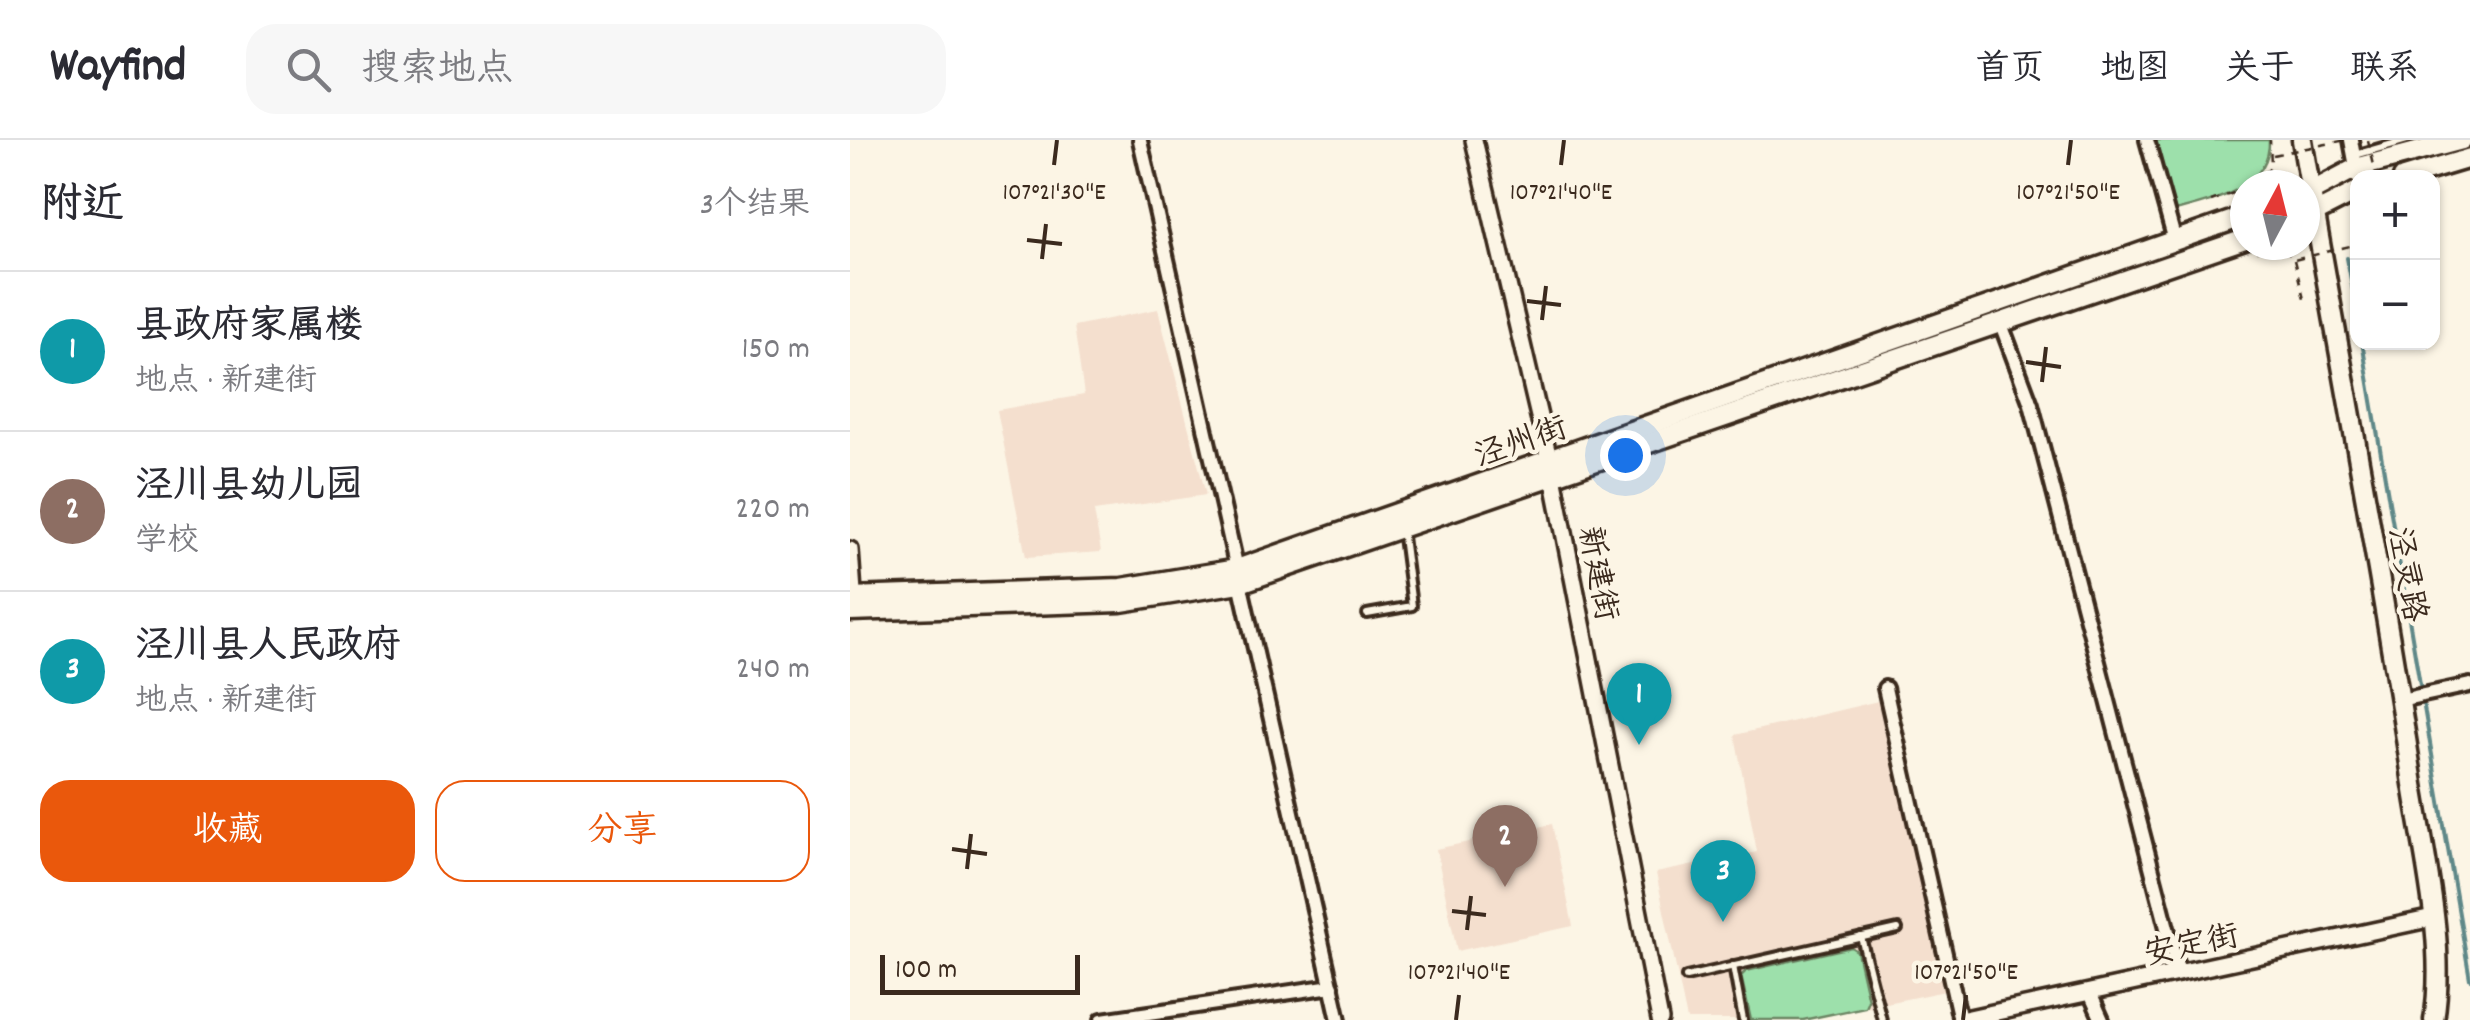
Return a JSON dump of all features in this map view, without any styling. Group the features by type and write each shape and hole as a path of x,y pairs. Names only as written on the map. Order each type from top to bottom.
{"main road":[{"name":"泾灵路","path":"2302,140 2305,170"},
{"path":"2320,187 2356,167 2462,140"},
{"path":"2429,170 2470,158"},
{"path":"2320,211 2350,196"},
{"name":"泾州街","path":"852,604 1122,588 1239,576 1402,528 1551,469 2230,221"},
{"name":"泾州街","path":"1239,576 2230,244"},
{"name":"泾灵路","path":"2319,260 2407,699 2433,918 2438,997 2434,1020"}],"street":[{"path":"1140,140 1339,1020"},
{"name":"新建街","path":"1474,140 1551,469 1660,1020"},
{"path":"2147,140 2175,241"},
{"path":"2349,140 2356,167"},
{"path":"2000,324 2030,404 2179,974"},
{"path":"850,550 852,604"},
{"path":"2407,699 2470,685"},
{"path":"1885,688 1960,1020"},
{"name":"安定街","path":"1960,1020 2433,918"},
{"path":"1102,1020 1332,986"},
{"path":"2090,993 2102,1020"}],"lane":[{"path":"2356,167 2407,140"},
{"path":"1368,614 1412,606 1402,528"},
{"path":"1686,977 1898,929"},
{"path":"1862,937 1882,1020"},
{"path":"1732,966 1743,1020"}],"path":[{"path":"2267,170 2273,155 2270,140"},
{"path":"2273,155 2349,140"},
{"path":"2368,140 2376,170"},
{"path":"2211,201 2230,194"},
{"path":"2320,254 2350,246"},
{"path":"2294,260 2304,298"}],"shaded area":[{"path":"1158,309 1206,495 1094,511 1101,552 1026,557 997,410 1084,395 1074,326"},
{"path":"1878,701 1945,991 1803,1020 1687,1020 1656,873 1757,852 1735,735"},
{"path":"1552,824 1573,926 1457,951 1436,849"}],"green space":[{"path":"2150,140 2269,140 2260,170 2230,170 2230,193 2175,211"},
{"path":"1851,947 1857,951 1868,1000 1865,1007 1803,1020 1751,1020 1741,976 1746,971"}],"waterway":[{"path":"2347,258 2350,274"},
{"path":"2363,350 2470,979"}],"place":[{"name":"县政府家属楼","path":"1639,745"},
{"name":"泾川县幼儿园","path":"1505,887"},
{"name":"泾川县人民政府","path":"1723,922"}]}
